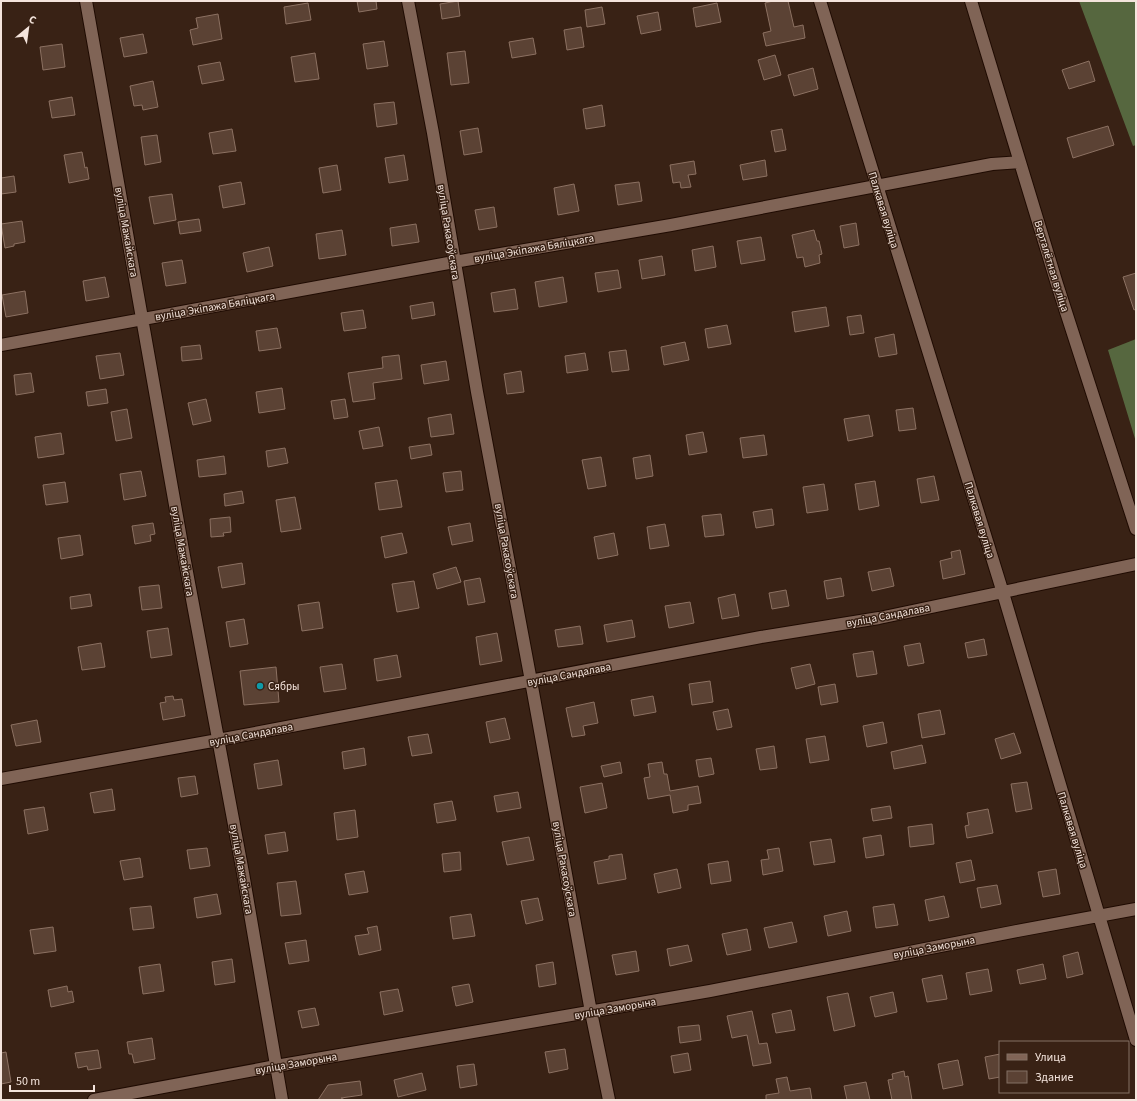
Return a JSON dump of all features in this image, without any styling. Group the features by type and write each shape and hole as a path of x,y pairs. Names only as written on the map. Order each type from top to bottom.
{"street":[{"name":"вуліца Мажайскага","path":"86,1 184,556 243,873 282,1100"},
{"name":"вуліца Ракасоўскага","path":"408,1 433,133 454,262 591,1012 609,1100"},
{"name":"Палкавая вуліца","path":"820,1 1003,593 1136,1040"},
{"name":"Верталётная вуліца","path":"971,1 1057,284 1136,529"},
{"name":"вуліца Экіпажа Бяліцкага","path":"1,345 454,262 664,226 992,164 1020,162"},
{"name":"вуліца Сандалава","path":"1,779 218,740 761,637 873,619 1136,564"},
{"name":"вуліца Заморына","path":"94,1100 276,1066 710,991 1010,932 1136,909"}],"green space":[{"path":"1079,1 1136,1 1136,145 1133,146"},
{"path":"1136,339 1136,442 1108,350"}],"building":[{"path":"357,1 376,1 377,9 359,12"},
{"path":"458,1 460,16 442,19 440,4"},
{"path":"773,1 788,1 794,27 803,25 805,38 766,46 763,33 771,31 765,3"},
{"path":"308,3 311,20 286,24 284,7"},
{"path":"717,3 721,22 696,27 693,8"},
{"path":"602,7 605,24 587,27 585,10"},
{"path":"658,12 661,30 641,34 637,16"},
{"path":"218,14 222,39 193,45 190,30 198,28 196,18"},
{"path":"581,27 584,47 567,50 564,30"},
{"path":"143,34 147,53 124,57 120,38"},
{"path":"533,38 536,54 512,58 509,42"},
{"path":"384,41 388,66 367,69 363,44"},
{"path":"62,44 65,67 43,70 40,47"},
{"path":"465,51 469,83 451,85 447,53"},
{"path":"315,53 319,79 295,82 291,57"},
{"path":"775,55 781,75 764,80 758,60"},
{"path":"1089,61 1095,81 1069,89 1062,70"},
{"path":"220,62 224,80 202,84 198,66"},
{"path":"813,68 818,89 794,96 788,75"},
{"path":"153,81 158,107 143,110 142,105 134,106 130,86"},
{"path":"72,97 75,115 52,118 49,101"},
{"path":"394,102 397,124 377,127 374,104"},
{"path":"602,105 605,126 586,129 583,109"},
{"path":"1108,126 1114,145 1073,158 1067,138"},
{"path":"478,128 482,152 464,155 460,131"},
{"path":"232,129 236,151 213,154 209,133"},
{"path":"782,129 786,150 775,152 771,131"},
{"path":"157,135 161,162 145,165 141,137"},
{"path":"82,152 89,179 69,183 64,155"},
{"path":"404,155 408,180 389,183 385,158"},
{"path":"765,160 767,176 743,180 740,165"},
{"path":"694,161 696,174 688,175 691,187 681,188 680,182 673,183 670,165"},
{"path":"337,165 341,190 323,193 319,168"},
{"path":"14,176 16,192 1,194 1,178"},
{"path":"241,182 245,204 223,208 219,186"},
{"path":"639,182 642,201 618,205 615,185"},
{"path":"574,184 579,211 558,215 554,188"},
{"path":"172,194 176,220 154,224 149,197"},
{"path":"494,207 497,227 479,230 475,210"},
{"path":"199,219 201,231 180,234 178,222"},
{"path":"22,221 25,242 14,244 14,246 5,248 1,224"},
{"path":"856,223 859,245 844,248 840,226"},
{"path":"416,224 419,242 392,246 390,228"},
{"path":"342,230 346,255 319,259 316,234"},
{"path":"814,230 817,241 819,241 822,254 819,255 820,263 805,267 803,257 797,258 792,235"},
{"path":"761,237 765,260 741,264 737,241"},
{"path":"713,246 716,267 695,271 692,250"},
{"path":"269,247 273,266 247,272 243,253"},
{"path":"662,256 665,275 642,279 639,260"},
{"path":"182,260 186,283 166,286 162,263"},
{"path":"618,270 621,288 598,292 595,273"},
{"path":"1136,273 1136,309 1134,310 1123,277"},
{"path":"105,277 109,297 86,301 83,281"},
{"path":"563,277 567,302 539,307 535,282"},
{"path":"515,289 518,309 494,312 491,293"},
{"path":"25,291 28,313 6,317 2,295"},
{"path":"433,302 435,315 412,319 410,306"},
{"path":"826,307 829,326 795,332 792,312"},
{"path":"363,310 366,328 344,331 341,313"},
{"path":"861,315 864,333 850,335 847,317"},
{"path":"727,325 731,344 708,348 705,329"},
{"path":"277,328 281,348 259,351 256,331"},
{"path":"894,334 897,354 879,357 875,338"},
{"path":"685,342 689,360 664,365 661,347"},
{"path":"200,345 202,359 182,361 181,347"},
{"path":"626,350 629,370 612,372 609,352"},
{"path":"120,353 124,375 100,379 96,356"},
{"path":"585,353 588,370 567,373 565,356"},
{"path":"399,355 402,379 373,383 375,399 353,402 348,373 383,368 382,357"},
{"path":"446,361 449,380 424,384 421,365"},
{"path":"521,371 524,392 507,394 504,374"},
{"path":"31,373 34,392 16,395 14,375"},
{"path":"282,388 285,409 259,413 256,392"},
{"path":"106,389 108,403 88,406 86,392"},
{"path":"206,399 211,421 193,425 188,403"},
{"path":"345,399 348,417 334,419 331,401"},
{"path":"913,408 916,429 899,431 896,410"},
{"path":"127,409 132,438 116,441 111,412"},
{"path":"451,414 454,434 431,437 428,418"},
{"path":"869,415 873,436 848,441 844,419"},
{"path":"379,427 383,446 363,449 359,431"},
{"path":"703,432 707,452 689,455 686,435"},
{"path":"61,433 64,454 38,458 35,437"},
{"path":"764,435 767,455 743,458 740,438"},
{"path":"430,444 432,455 411,459 409,447"},
{"path":"285,448 288,463 268,467 266,451"},
{"path":"650,455 653,476 636,479 633,458"},
{"path":"224,456 226,474 199,477 197,460"},
{"path":"601,457 606,486 588,489 582,460"},
{"path":"141,471 146,496 124,500 120,474"},
{"path":"461,471 463,490 446,492 443,473"},
{"path":"934,476 939,500 921,503 917,479"},
{"path":"397,480 402,507 379,510 375,483"},
{"path":"875,481 879,506 859,510 855,484"},
{"path":"65,482 68,502 46,505 43,485"},
{"path":"824,484 828,510 807,513 803,487"},
{"path":"242,491 244,503 225,506 224,494"},
{"path":"295,497 301,529 281,532 276,500"},
{"path":"772,509 774,525 756,528 753,512"},
{"path":"721,514 724,535 705,537 702,516"},
{"path":"230,517 231,532 223,533 224,536 211,537 210,519"},
{"path":"153,523 155,534 150,535 151,541 135,544 132,526"},
{"path":"470,523 473,541 452,545 448,527"},
{"path":"665,524 669,546 650,549 647,527"},
{"path":"402,533 407,553 385,558 381,537"},
{"path":"614,533 618,555 598,559 594,537"},
{"path":"80,535 83,555 61,559 58,538"},
{"path":"960,550 965,574 943,579 940,561 952,558 951,552"},
{"path":"242,563 245,584 222,588 218,567"},
{"path":"456,567 461,582 437,589 433,574"},
{"path":"890,568 894,586 872,591 868,572"},
{"path":"480,578 485,602 468,605 464,581"},
{"path":"841,578 844,596 827,599 824,581"},
{"path":"414,581 419,608 397,612 392,584"},
{"path":"159,585 162,608 142,610 139,587"},
{"path":"786,590 789,606 772,609 769,593"},
{"path":"90,594 92,606 71,609 70,597"},
{"path":"735,594 739,616 722,619 718,598"},
{"path":"319,602 323,628 302,631 298,605"},
{"path":"690,602 694,623 669,628 665,606"},
{"path":"244,619 248,644 230,647 226,622"},
{"path":"632,620 635,637 607,642 604,625"},
{"path":"580,626 583,644 558,647 555,630"},
{"path":"168,628 172,655 151,658 147,631"},
{"path":"497,633 502,661 480,665 476,637"},
{"path":"984,639 987,655 968,658 965,643"},
{"path":"101,643 105,667 82,670 78,647"},
{"path":"920,643 924,663 908,666 904,646"},
{"path":"873,651 877,674 857,677 853,654"},
{"path":"397,655 401,677 377,681 374,659"},
{"path":"342,664 346,689 324,692 320,667"},
{"path":"810,664 815,684 796,689 791,668"},
{"name":"Сябры","path":"276,667 279,702 244,705 240,671"},
{"path":"710,681 713,702 692,705 689,684"},
{"path":"835,684 838,702 821,705 818,687"},
{"path":"173,696 174,700 182,699 185,716 163,720 160,703 166,702 165,697"},
{"path":"653,696 656,712 634,716 631,700"},
{"path":"594,702 598,723 583,726 585,735 572,737 566,708"},
{"path":"728,709 732,727 717,730 713,712"},
{"path":"940,710 945,734 922,738 918,714"},
{"path":"505,718 510,739 490,743 486,722"},
{"path":"37,720 41,742 16,746 11,725"},
{"path":"883,722 887,743 867,747 863,726"},
{"path":"1014,733 1021,753 1001,759 995,739"},
{"path":"428,734 432,753 412,756 408,737"},
{"path":"825,736 829,760 810,763 806,739"},
{"path":"922,745 926,763 894,769 891,752"},
{"path":"774,746 777,768 760,770 756,749"},
{"path":"364,748 366,765 344,769 342,752"},
{"path":"711,758 714,774 699,777 696,760"},
{"path":"278,760 282,785 258,789 254,764"},
{"path":"620,762 622,773 604,777 601,766"},
{"path":"662,762 664,774 667,774 670,791 698,786 701,803 688,805 688,810 673,813 670,795 648,799 644,778 650,777 648,764"},
{"path":"195,776 198,794 181,797 178,778"},
{"path":"1027,782 1032,809 1016,812 1011,784"},
{"path":"602,783 607,808 585,813 580,787"},
{"path":"112,789 115,810 94,813 90,793"},
{"path":"518,792 521,808 497,812 494,796"},
{"path":"452,801 456,820 437,823 434,804"},
{"path":"890,806 892,818 873,821 871,809"},
{"path":"44,807 48,830 28,834 24,810"},
{"path":"988,809 993,833 967,838 965,826 969,825 967,813"},
{"path":"355,810 358,837 337,840 334,813"},
{"path":"932,824 934,844 910,847 908,827"},
{"path":"285,832 288,851 268,854 265,835"},
{"path":"881,835 884,855 866,858 863,838"},
{"path":"529,837 534,860 507,865 502,842"},
{"path":"831,839 835,862 814,865 810,842"},
{"path":"207,848 210,866 190,869 187,850"},
{"path":"779,848 783,871 763,875 761,860 769,859 767,850"},
{"path":"460,852 461,870 444,872 442,854"},
{"path":"622,854 626,879 598,884 594,862 609,859 609,856"},
{"path":"140,858 143,877 124,880 120,861"},
{"path":"971,860 975,880 960,883 956,863"},
{"path":"728,861 731,881 711,884 708,864"},
{"path":"677,869 681,888 658,893 654,874"},
{"path":"1056,869 1060,894 1043,897 1038,872"},
{"path":"364,871 368,892 349,895 345,874"},
{"path":"296,881 301,914 281,916 277,883"},
{"path":"997,885 1001,904 981,908 977,888"},
{"path":"217,894 221,914 197,918 194,898"},
{"path":"944,896 949,917 929,921 925,900"},
{"path":"538,898 543,920 526,924 521,901"},
{"path":"894,904 898,925 876,928 873,907"},
{"path":"151,906 154,928 133,930 130,908"},
{"path":"847,911 851,931 828,936 824,916"},
{"path":"471,914 475,936 453,939 450,917"},
{"path":"792,922 797,942 769,948 764,928"},
{"path":"377,926 381,950 359,955 355,936 369,934 367,928"},
{"path":"53,927 56,951 34,954 30,930"},
{"path":"747,929 751,950 727,955 722,934"},
{"path":"306,940 309,961 289,964 285,943"},
{"path":"688,945 692,961 670,966 667,949"},
{"path":"636,951 639,971 616,975 612,955"},
{"path":"1078,952 1083,974 1067,978 1063,956"},
{"path":"232,959 235,982 215,985 212,962"},
{"path":"553,962 556,984 539,987 536,965"},
{"path":"160,964 164,991 143,994 139,967"},
{"path":"1043,964 1046,979 1020,984 1017,970"},
{"path":"988,969 992,991 970,995 966,973"},
{"path":"942,975 947,999 927,1002 922,979"},
{"path":"469,984 473,1002 456,1006 452,987"},
{"path":"67,986 68,992 72,991 74,1002 51,1007 48,990"},
{"path":"398,989 403,1011 384,1015 380,992"},
{"path":"893,992 897,1012 875,1017 870,997"},
{"path":"848,993 855,1026 834,1031 827,997"},
{"path":"315,1008 319,1025 302,1028 298,1011"},
{"path":"791,1010 795,1030 776,1033 772,1014"},
{"path":"752,1011 759,1044 767,1043 771,1063 753,1066 747,1035 732,1038 727,1016"},
{"path":"699,1025 701,1040 680,1043 678,1027"},
{"path":"152,1038 155,1059 134,1063 132,1054 129,1054 127,1042"},
{"path":"565,1049 568,1069 549,1073 545,1052"},
{"path":"98,1050 101,1068 88,1070 87,1066 78,1068 75,1053"},
{"path":"6,1052 11,1082 1,1084 1,1053"},
{"path":"688,1053 691,1070 674,1073 671,1056"},
{"path":"999,1054 999,1077 989,1079 985,1057"},
{"path":"958,1060 963,1085 943,1089 938,1064"},
{"path":"474,1064 477,1085 460,1088 457,1066"},
{"path":"904,1071 905,1077 908,1076 912,1100 892,1100 888,1080 893,1079 892,1074"},
{"path":"422,1073 426,1090 398,1097 394,1080"},
{"path":"787,1077 790,1091 810,1088 812,1100 766,1100 766,1095 779,1093 776,1079"},
{"path":"360,1081 362,1095 341,1098 345,1100 318,1100 328,1085"},
{"path":"866,1082 870,1100 847,1100 844,1086"}],"place":[{"name":"Сябры","path":"260,686"}]}
